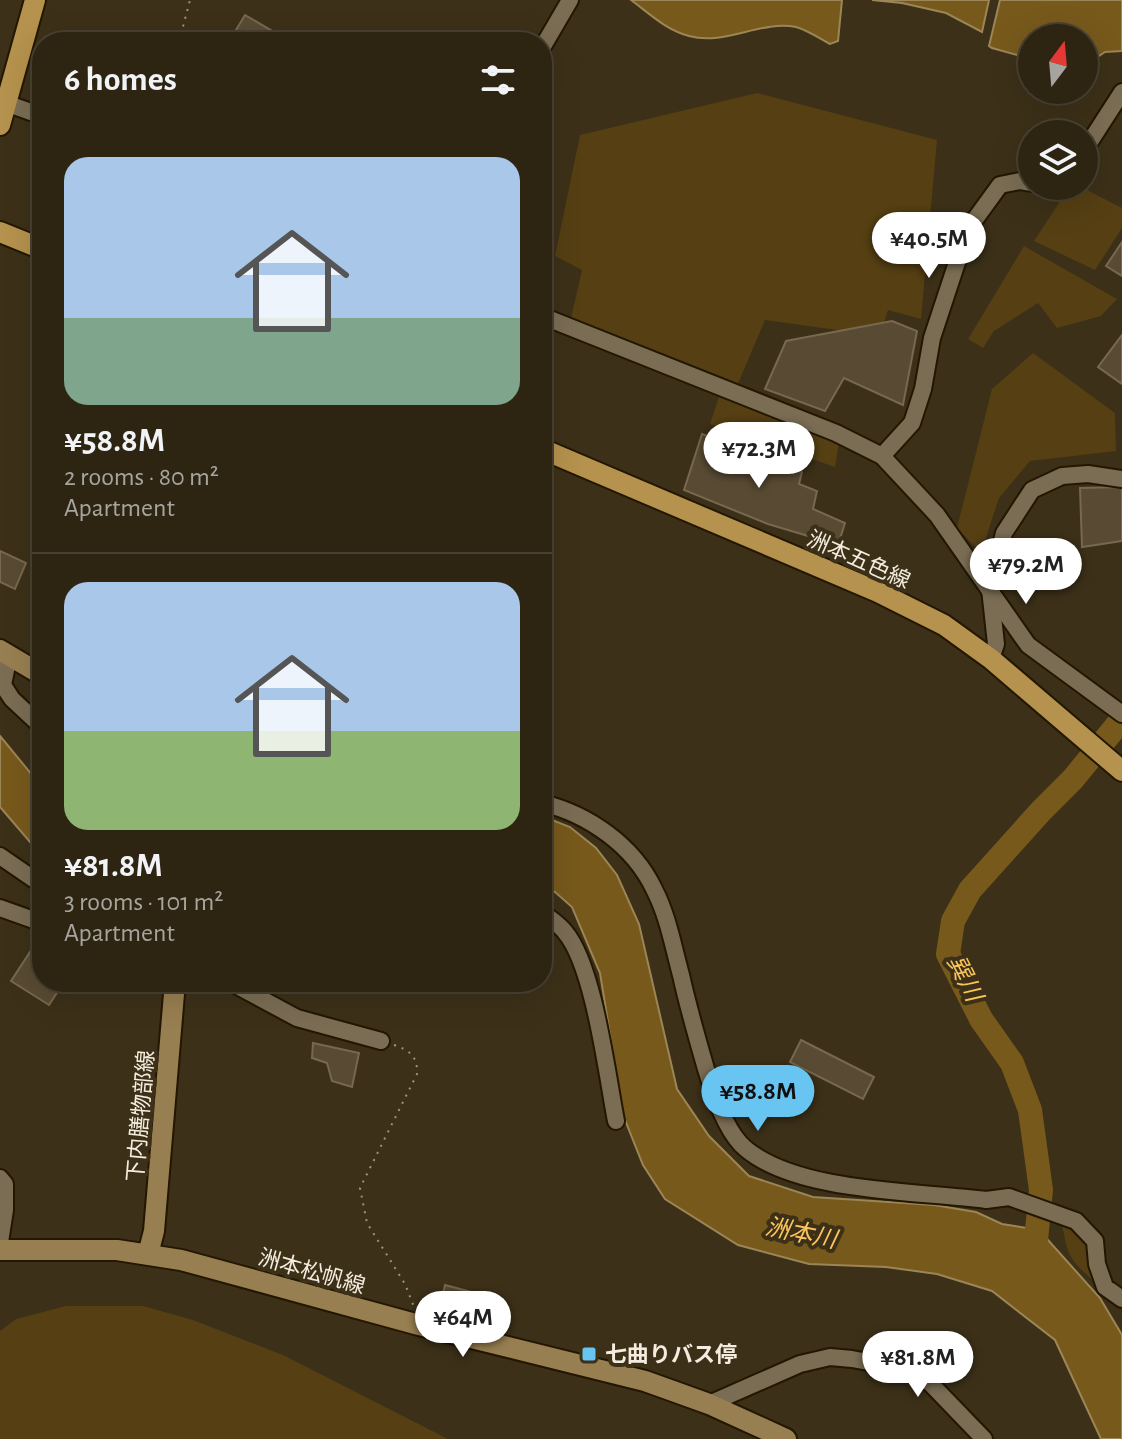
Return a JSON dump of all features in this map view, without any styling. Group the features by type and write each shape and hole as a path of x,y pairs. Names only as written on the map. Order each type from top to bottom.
{"main road":[{"path":"0,125 3,102 35,0"},
{"path":"0,232 32,245"},
{"name":"洲本五色線","path":"552,453 878,592 944,625 991,659 1115,766"},
{"path":"4,653 32,669"},
{"name":"下内膳物部線","path":"148,1254 154,1231 174,992"},
{"name":"洲本松帆線","path":"0,1250 82,1248 148,1254 215,1269 419,1325 645,1381 709,1404 786,1439"}],"street":[{"path":"551,32 570,0"},
{"path":"1098,129 1122,92"},
{"path":"3,102 32,112"},
{"path":"882,456 912,423 923,389 932,338 968,229 1000,185 1018,181"},
{"path":"552,320 836,433 882,456 937,515 1028,645 1117,711"},
{"path":"991,659 996,644 990,589 1004,533 1032,490 1062,476 1088,474 1122,479"},
{"path":"4,653 3,685 12,699 32,718"},
{"path":"552,806 573,812 599,827 639,866 654,888 668,924 717,1106 744,1148 777,1168 833,1183 986,1200 1009,1197 1076,1221 1095,1241 1097,1264 1105,1287 1122,1299"},
{"path":"0,856 32,878"},
{"path":"0,908 32,919"},
{"path":"552,921 565,932 587,979 616,1121"},
{"path":"249,992 297,1018 381,1041"},
{"path":"0,1178 5,1184 0,1242"},
{"path":"709,1404 800,1364 830,1357 852,1359 906,1369 930,1383 984,1439"}],"path":[{"path":"182,32 190,0"},
{"path":"381,1041 408,1050 415,1058 417,1074 360,1188 367,1223 405,1284 419,1325"}],"shaded area":[{"path":"757,93 937,140 921,319 888,310 880,336 765,320 737,386 571,318 582,270 555,256 580,135"},
{"path":"1098,196 1122,208 1122,228 1095,270 1034,241 1061,200 1098,200"},
{"path":"1024,246 1117,299 1101,316 1057,328 1038,303 994,331 983,348 968,339"},
{"path":"1033,353 1115,413 1116,451 1030,461 999,498 981,553 957,528 992,389"},
{"path":"719,397 839,443 835,467 710,424"},
{"path":"1062,1224 1072,1227 1084,1239 1091,1255 1096,1283 1072,1258"},
{"path":"66,1306 143,1306 193,1320 283,1355 448,1439 0,1439 0,1331 16,1319"}],"water":[{"path":"631,0 842,0 838,41 830,44 800,28 783,26 716,38 689,36 666,26"},
{"path":"872,0 989,0 982,32 946,13"},
{"path":"1000,0 1122,0 1122,51 1105,52 1098,57 1098,24 1018,24 1018,55 989,46"},
{"path":"0,736 32,775 32,844 0,807"},
{"name":"洲本川","path":"552,820 570,827 596,848 617,875 639,924 677,1089 709,1136 749,1176 813,1197 934,1205 976,1212 1002,1224 1039,1230 1100,1298 1122,1335 1122,1439 1101,1439 1055,1340 992,1291 937,1274 886,1267 809,1264 738,1245 665,1199 643,1165 623,1115 600,973 572,907 552,890"}],"building":[{"path":"245,15 274,32 235,32"},
{"path":"1122,242 1122,276 1106,266"},
{"path":"892,321 917,331 903,405 844,378 825,411 765,389 786,341"},
{"path":"1122,335 1122,384 1098,367"},
{"path":"702,434 802,472 799,484 817,491 813,509 845,523 838,545 768,524 684,490"},
{"path":"1122,487 1122,541 1082,547 1080,488"},
{"path":"0,551 26,563 15,589 0,582"},
{"path":"30,952 32,992 57,992 49,1005 11,981"},
{"path":"801,1040 874,1077 863,1099 790,1062"},
{"path":"313,1043 359,1053 352,1087 332,1081 327,1063 312,1058"},
{"path":"445,1285 494,1298 489,1315 441,1302"}],"waterway":[{"name":"巽川","path":"1031,1259 1041,1190 1030,1110 1012,1063 981,1019 948,954 953,921 970,890 1073,779 1122,719"}],"place":[{"name":"七曲りバス停","path":"589,1354"}]}
